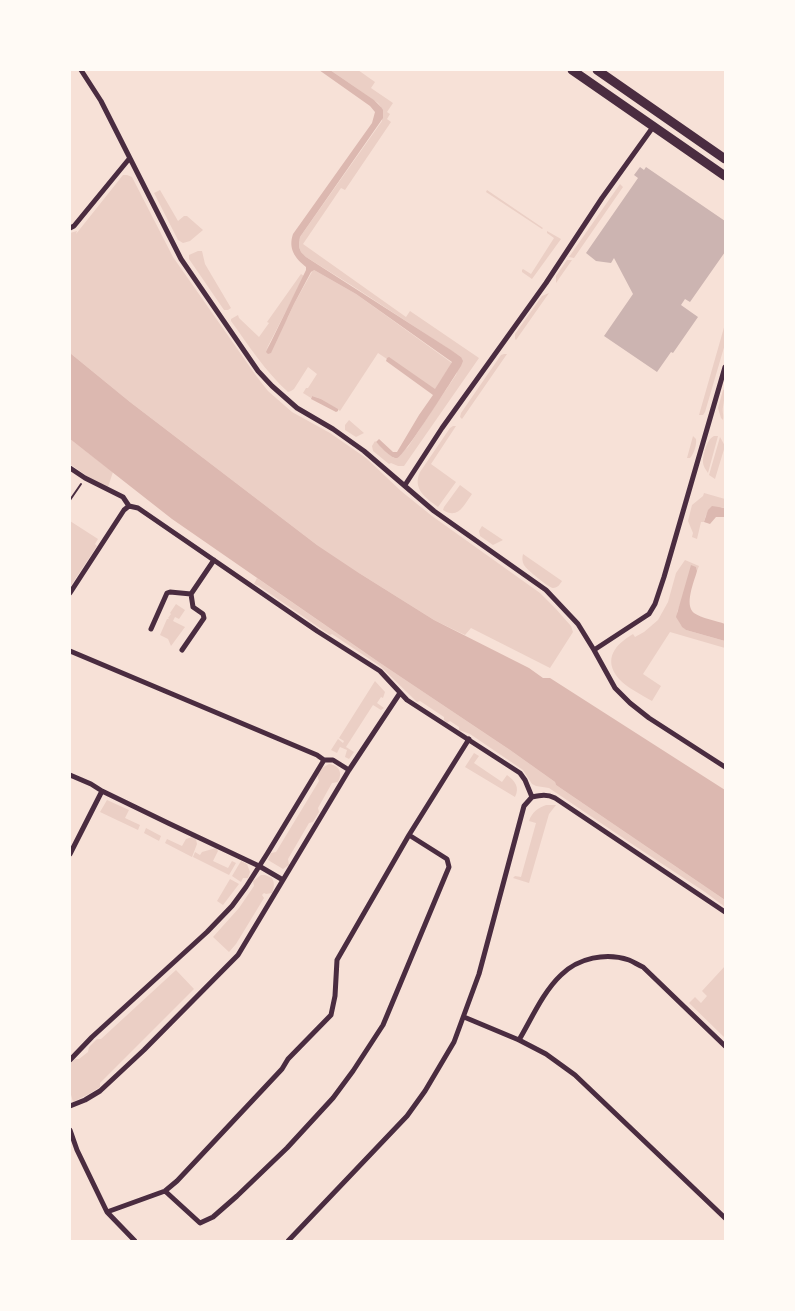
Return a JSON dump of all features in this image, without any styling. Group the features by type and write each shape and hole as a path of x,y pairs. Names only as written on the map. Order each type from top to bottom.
{"street":[{"path":"81,70 101,101 181,259 258,371 297,408 333,429 364,451 434,511 546,590 578,624 615,688 630,703 649,718 725,767"},
{"path":"572,70 725,176"},
{"path":"597,70 725,159"},
{"path":"405,485 442,428 546,283 602,198 661,115"},
{"path":"70,228 74,226 129,159"},
{"path":"594,650 649,614 655,604 725,367"},
{"path":"70,468 85,478 123,497 129,506 138,508 317,631 380,671 407,700 520,773 526,780 532,797"},
{"path":"70,593 124,510 129,506"},
{"path":"182,650 204,618 203,614 193,608 191,594 214,560"},
{"path":"150,629 167,593 191,594"},
{"path":"70,651 317,755 324,760 333,760 348,770"},
{"path":"70,1106 85,1100 107,1084 144,1050 238,955 348,770 400,693"},
{"path":"107,1212 165,1191 244,1110 282,1069 288,1058 331,1015 335,996 337,960 409,835 469,739"},
{"path":"70,1060 92,1037 207,932 237,899 324,760"},
{"path":"70,775 259,866 283,880"},
{"path":"70,854 102,791"},
{"path":"288,1241 407,1116 425,1091 454,1042 479,974 524,806 532,797 549,795 555,798 725,912"},
{"path":"165,1191 200,1223 213,1217 238,1196 287,1148 333,1098 353,1071 383,1025 450,867 447,859 409,835"},
{"path":"519,1040 544,996 561,974 573,965 585,960 611,956 630,960 643,967 725,1046"},
{"path":"464,1017 519,1040 546,1054 575,1075 725,1218"},
{"path":"70,1130 77,1150 107,1212 135,1241"}],"path":[{"path":"70,500 85,478"}],"shaded area":[{"path":"319,70 330,70 374,100 383,110 383,118 300,237 299,247 301,252 451,350 461,357 463,361 418,431 397,458 389,454 376,442 379,439 393,452 397,452 433,395 386,361 387,358 389,357 435,389 452,362 356,294 314,270 311,272 294,304 271,353 268,354 266,352 306,270 306,267 296,257 292,249 293,234 372,123 375,112 370,106"},
{"path":"330,70 358,70 375,82 371,88 393,103 387,112 390,114 387,119 391,122 345,190 341,188 303,244 406,317 410,311 479,358 404,466 389,464 373,451 372,446 375,441 394,458 408,447 456,375 461,357 301,252 299,247 300,237 382,121 381,107 378,103"},
{"path":"123,175 132,177 173,257 268,391 292,412 330,433 366,458 401,491 432,516 540,593 571,626 573,632 550,668 471,628 465,635 434,620 359,573 317,545 130,402 70,353 70,233 77,231 76,234"},
{"path":"620,184 623,187 574,258 569,257"},
{"path":"160,190 178,221 187,216 203,230 190,241 183,243 178,240 154,193"},
{"path":"487,190 543,228 486,192"},
{"path":"547,231 561,239 532,279 522,270 531,274 554,238"},
{"path":"202,251 205,264 231,308 228,310 224,310 189,259 189,255"},
{"path":"567,260 572,260 556,283 556,276"},
{"path":"313,270 356,294 452,363 436,389 433,389 389,358 387,359 378,353 340,411 321,399 312,396 311,398 303,393 317,374 308,367 294,389 288,392 272,376 231,319 238,315 259,337 269,323 267,322 301,274 304,276 266,350 288,317"},
{"path":"549,293 516,340 515,334 542,296"},
{"path":"725,324 725,344 705,412 703,415 699,415"},
{"path":"70,353 130,402 317,545 434,620 529,668 543,678 550,678 725,790 725,900 556,785 555,782 510,750 380,663 172,519 70,439"},
{"path":"507,354 462,419 460,417 461,413 501,355"},
{"path":"725,389 723,420 718,408 723,390"},
{"path":"312,396 321,399 338,409 338,411 336,412 311,399"},
{"path":"349,420 364,433 356,437 345,430 345,425"},
{"path":"453,426 456,426 431,464 456,482 438,507 419,488 418,478 420,472"},
{"path":"693,436 696,439 695,449 690,458 687,458"},
{"path":"714,436 718,436 708,473 703,463 704,455 707,443"},
{"path":"720,437 725,446 715,479 709,475"},
{"path":"70,439 113,472 107,490 70,464"},
{"path":"460,485 472,494 460,510 448,513 443,510 444,507"},
{"path":"704,493 725,499 725,508 722,507 706,515 704,522 701,522 697,539 692,537 693,533 688,521 692,505"},
{"path":"712,506 725,508 725,517 716,517 710,524 704,522 708,510"},
{"path":"70,521 98,539 95,544 97,546 70,587"},
{"path":"482,526 503,540 493,545 480,536 479,531"},
{"path":"523,554 562,581 560,585 553,588 533,574 524,565 522,560"},
{"path":"685,560 699,566 697,571 696,567 677,612 679,622 686,630 725,641 725,648 670,632 643,674 661,686 652,701 619,679 614,672 611,659 621,642 633,634 635,637 644,632 658,620 668,602 676,573"},
{"path":"691,565 696,567 697,571 690,599 691,609 694,613 725,624 725,641 686,630 676,617"},
{"path":"257,578 510,750 555,782 556,785 725,900 725,907 549,788 532,784 523,770 470,734 459,730 459,727 450,721 447,723 444,717 420,701 417,702 380,666 254,584"},
{"path":"176,604 185,610 179,619 175,617 173,621 185,627 171,646 168,639 160,635"},
{"path":"375,681 385,692 383,698 381,697 377,703 384,708 381,710 373,705 346,747 354,752 349,759 345,757 347,750 340,747 337,753 331,750 338,739 343,743 344,741 339,738"},
{"path":"474,753 479,756 474,763 502,782 507,775 516,784 515,797 465,767"},
{"path":"329,764 339,770 338,782 332,783 318,808 319,812 313,822 309,823 288,859 289,865 283,869 268,860 271,853 276,852 319,781 317,775 322,768"},
{"path":"107,800 129,810 125,818 140,825 138,830 100,812"},
{"path":"546,805 556,805 549,814 529,883 513,878 515,876 521,877 536,823 529,821 530,818 536,811"},
{"path":"146,828 161,836 159,841 144,833"},
{"path":"192,837 196,839 197,844 192,857 165,843 167,839 182,846 186,839"},
{"path":"216,848 218,851 213,861 228,868 232,861 236,863 229,875 193,857 195,852 200,855 202,852"},
{"path":"241,861 247,864 250,872 248,878 243,878 241,882 232,876"},
{"path":"261,875 272,878 274,885 272,893 264,893 262,895 264,898 236,944 229,952 213,937 239,908 254,886 253,881"},
{"path":"230,879 239,884 223,905 217,901"},
{"path":"725,966 725,1038 689,1003 695,997 701,1003 707,996 702,991"},
{"path":"176,970 194,989 100,1083 100,1087 73,1102 70,1091 70,1064 88,1052 89,1047 97,1039 101,1039"}],"building":[{"path":"640,167 644,170 646,167 725,221 725,252 690,302 685,299 681,305 698,317 657,372 604,336 633,294 614,258 611,263 596,261 586,253 638,178 634,175"}]}
